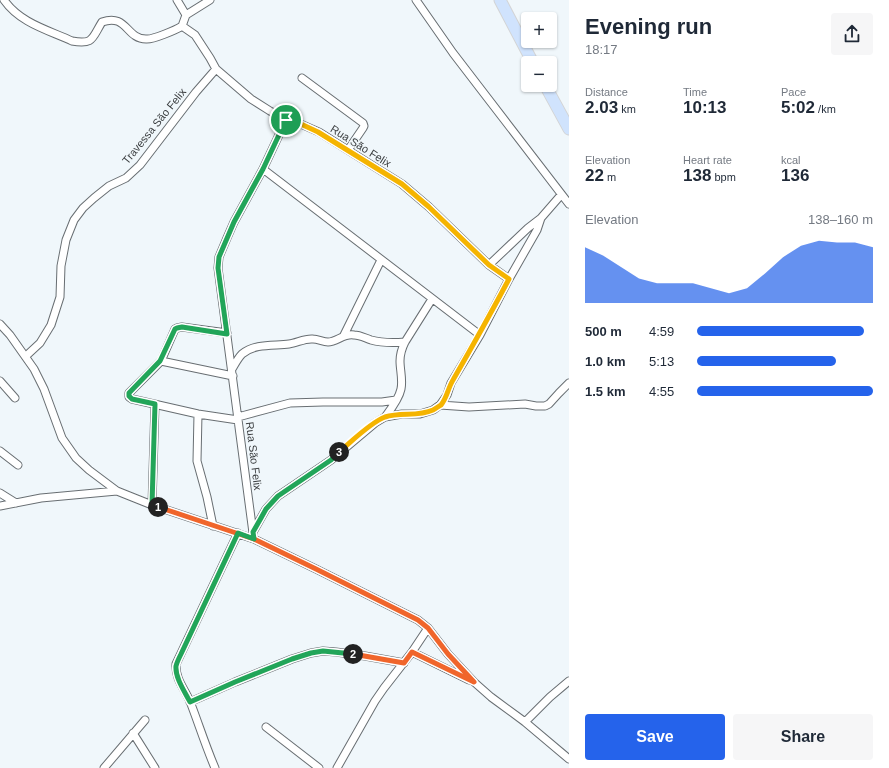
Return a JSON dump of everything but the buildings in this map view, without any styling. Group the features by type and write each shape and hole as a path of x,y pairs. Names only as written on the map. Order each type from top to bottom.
{"main road":[{"path":"500,0 529,56"},
{"path":"549,92 569,129"}],"street":[{"path":"4,0 18,16 28,23 77,42 85,42 91,39 96,34 102,22 108,20 118,21 139,38 146,40 153,39 182,26 186,15 210,0"},
{"path":"177,0 186,15"},
{"path":"416,0 458,59 569,204"},
{"path":"182,26 195,35 216,69"},
{"name":"Rua São Felix","path":"216,69 251,99 270,111 286,120 303,125 318,132 402,184 429,207 489,265 509,279"},
{"name":"Travessa São Felix","path":"26,356 40,343 51,325 60,297 61,266 66,240 74,220 83,208 94,198 109,186 126,178 140,165 196,92 216,69"},
{"path":"302,78 363,123 363,128 348,150"},
{"name":"Rua São Felix","path":"253,536 218,268 219,257 234,222 263,169 286,120"},
{"path":"263,169 480,335"},
{"path":"489,265 528,228 541,218 562,195"},
{"path":"253,536 266,509 278,496 331,460 375,423 385,417 402,414 420,414 433,410 440,405 537,230 541,218"},
{"path":"344,335 381,260"},
{"path":"385,417 401,390 400,360 402,349 432,299"},
{"path":"0,324 26,356 34,369 44,389 62,438 76,458 89,470 117,491 213,526 253,536 418,620 428,628 474,682 569,759"},
{"path":"227,334 182,327 175,329 160,361 129,393 129,396 132,399 198,414 238,418 290,403 382,402 396,400"},
{"path":"160,361 232,373 237,360 242,354 259,346 290,344 313,338 330,342 349,334 380,342 405,342"},
{"path":"0,381 15,398"},
{"path":"440,405 469,407 525,404 545,406 549,404 569,383"},
{"path":"152,505 155,404"},
{"path":"198,414 197,461 213,526"},
{"path":"0,451 18,465"},
{"path":"0,506 41,498 117,491"},
{"path":"0,493 16,503"},
{"path":"215,768 190,702 177,677 176,664 238,533"},
{"path":"337,768 375,701 428,628"},
{"path":"190,702 235,682 311,653 323,651 336,652 404,663"},
{"path":"412,652 474,682"},
{"path":"525,722 550,697 569,681"},
{"path":"104,768 145,720"},
{"path":"266,727 319,768"},
{"path":"133,733 155,768"}],"route":[{"path":"286,120 263,169 234,222 219,257 218,268 227,334 182,327 175,329 160,361 129,393 129,396 132,399 155,404 152,505 213,526 238,533 254,539 418,620 428,628 448,654 474,682 412,652 404,663 336,652 323,651 311,653 235,682 190,702 177,677 176,664 238,533 254,539 253,532 266,509 278,496 331,460 375,423 385,417 402,414 420,414 433,410 440,405 451,383 480,335 509,279 489,265 429,207 402,184 318,132 303,125 286,120"}]}
